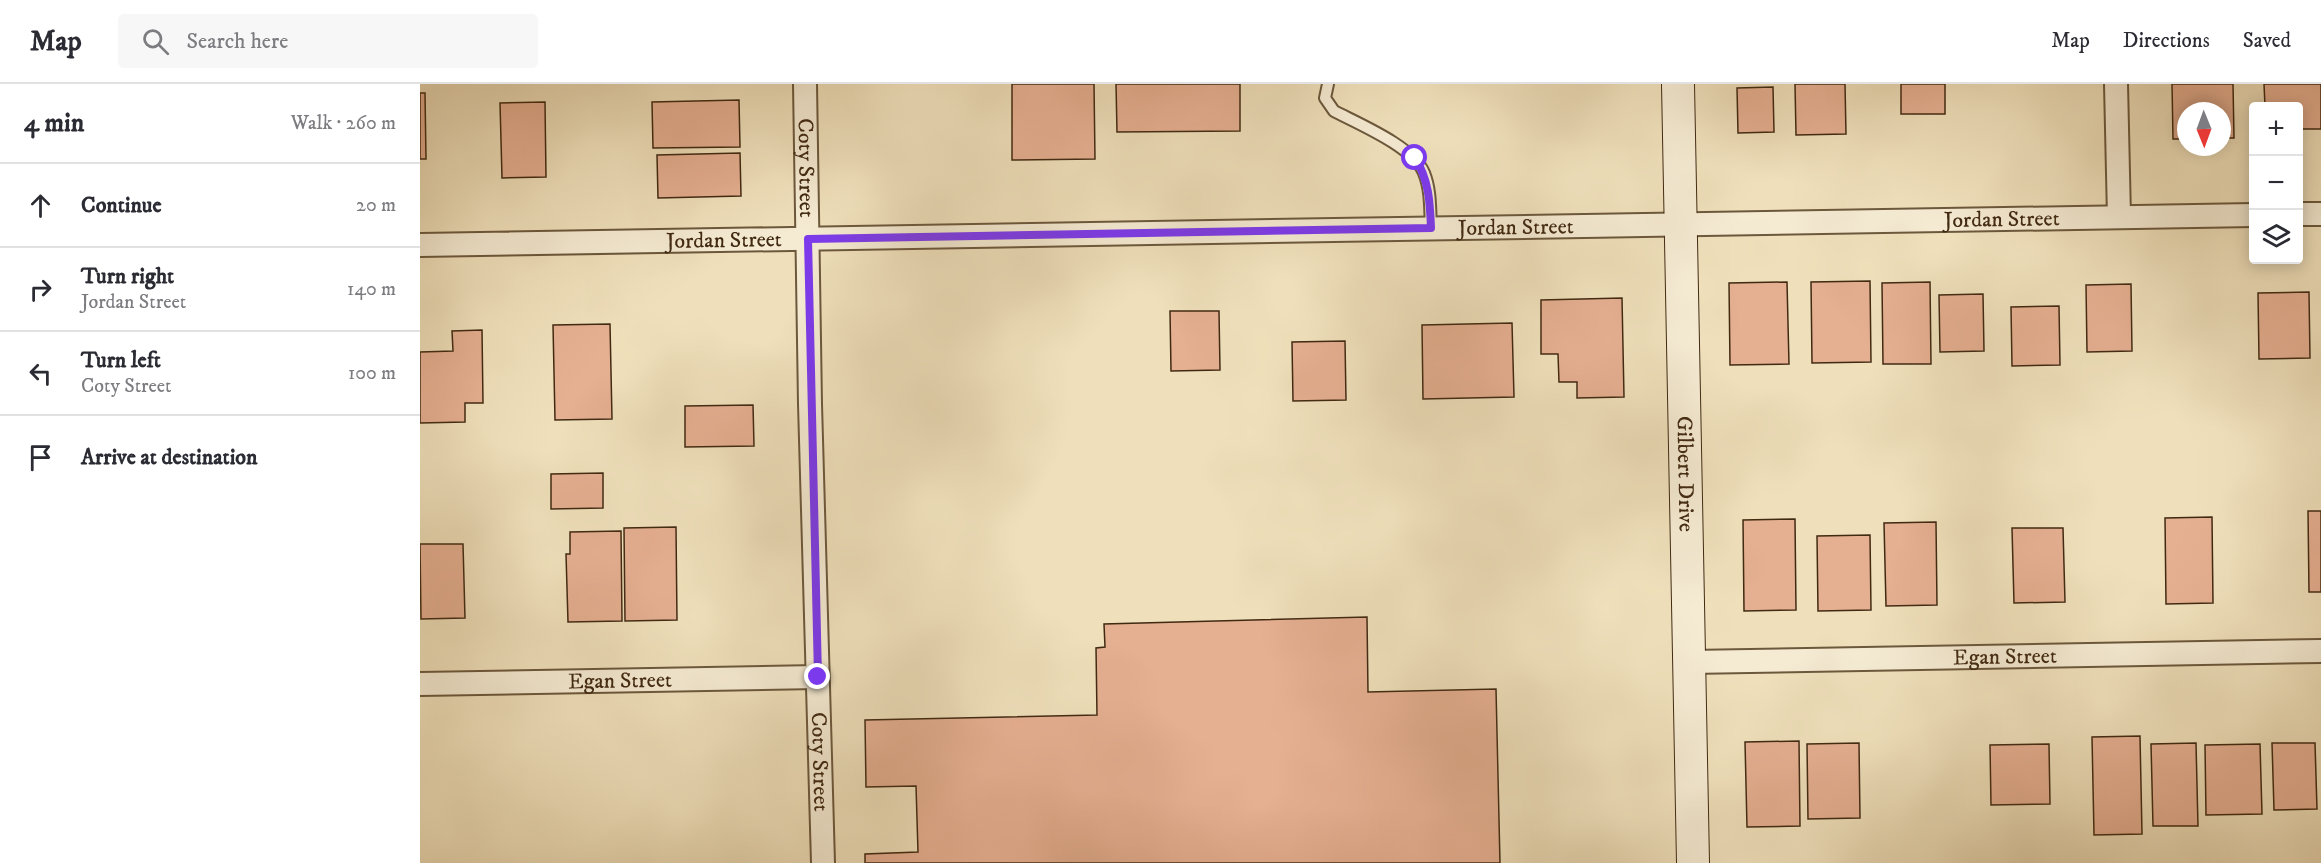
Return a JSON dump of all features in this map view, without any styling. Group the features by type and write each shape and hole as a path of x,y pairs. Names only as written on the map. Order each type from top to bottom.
{"street":[{"name":"Coty Street","path":"805,84 823,863"},
{"name":"Gilbert Drive","path":"1678,84 1694,863"},
{"path":"2116,84 2119,217"},
{"path":"2303,214 2321,214"},
{"name":"Jordan Street","path":"420,245 2249,215"},
{"name":"Egan Street","path":"1690,662 2321,651"},
{"name":"Egan Street","path":"420,684 818,677"}],"lane":[{"path":"1328,84 1325,99 1334,111 1415,158 1424,173 1429,196 1431,228"}],"building":[{"path":"1012,84 1094,84 1095,159 1012,160"},
{"path":"1116,84 1240,84 1240,131 1117,132"},
{"path":"1795,84 1845,84 1846,134 1796,135"},
{"path":"1901,84 1945,84 1945,114 1901,114"},
{"path":"2172,84 2233,84 2234,138 2231,138 2231,102 2177,102 2177,139 2173,139"},
{"path":"2264,84 2321,84 2321,129 2303,129 2303,102 2265,102"},
{"path":"1773,87 1774,132 1738,133 1737,88"},
{"path":"420,93 425,93 426,159 420,159"},
{"path":"739,100 740,147 653,148 652,102"},
{"path":"545,102 546,177 502,178 500,103"},
{"path":"740,153 741,196 658,198 657,155"},
{"path":"1870,281 1871,362 1812,363 1811,282"},
{"path":"1787,282 1789,364 1730,365 1729,283"},
{"path":"1930,282 1931,364 1883,364 1882,283"},
{"path":"2131,284 2132,351 2087,352 2086,285"},
{"path":"2309,292 2310,358 2259,359 2258,293"},
{"path":"1983,294 1984,351 1940,352 1939,295"},
{"path":"1622,298 1624,397 1577,398 1577,382 1559,382 1558,354 1541,354 1541,300"},
{"path":"2059,306 2060,365 2012,366 2011,307"},
{"path":"1170,311 1219,311 1220,370 1171,371"},
{"path":"1512,323 1514,397 1423,399 1422,325"},
{"path":"610,324 612,419 555,420 553,325"},
{"path":"482,330 483,403 465,403 465,422 420,423 420,352 453,351 452,331"},
{"path":"1345,341 1346,400 1293,401 1292,342"},
{"path":"753,405 754,446 685,447 685,406"},
{"path":"603,473 603,508 551,509 551,474"},
{"path":"2308,511 2321,511 2321,592 2309,592"},
{"path":"2212,517 2213,603 2166,604 2165,518"},
{"path":"1795,519 1796,610 1744,611 1743,520"},
{"path":"1936,522 1937,605 1886,606 1884,523"},
{"path":"676,527 677,620 625,621 624,528"},
{"path":"2012,528 2063,528 2065,602 2014,603"},
{"path":"621,531 622,621 568,622 566,554 570,554 570,532"},
{"path":"1870,535 1871,610 1818,611 1817,536"},
{"path":"420,544 463,544 465,618 421,619"},
{"path":"1367,617 1368,692 1496,689 1500,863 865,863 865,854 918,852 916,786 866,787 865,720 1097,715 1096,648 1105,647 1104,624"},
{"path":"2140,736 2142,834 2094,835 2092,737"},
{"path":"1799,741 1800,826 1747,827 1745,742"},
{"path":"1859,743 1860,818 1808,819 1807,744"},
{"path":"2196,743 2198,826 2153,826 2151,744"},
{"path":"2272,743 2315,743 2317,809 2274,810"},
{"path":"2049,744 2050,804 1991,805 1990,745"},
{"path":"2260,744 2262,814 2206,815 2205,745"}],"route":[{"path":"818,677 808,239 1431,228 1429,196 1424,173 1415,158"}]}
